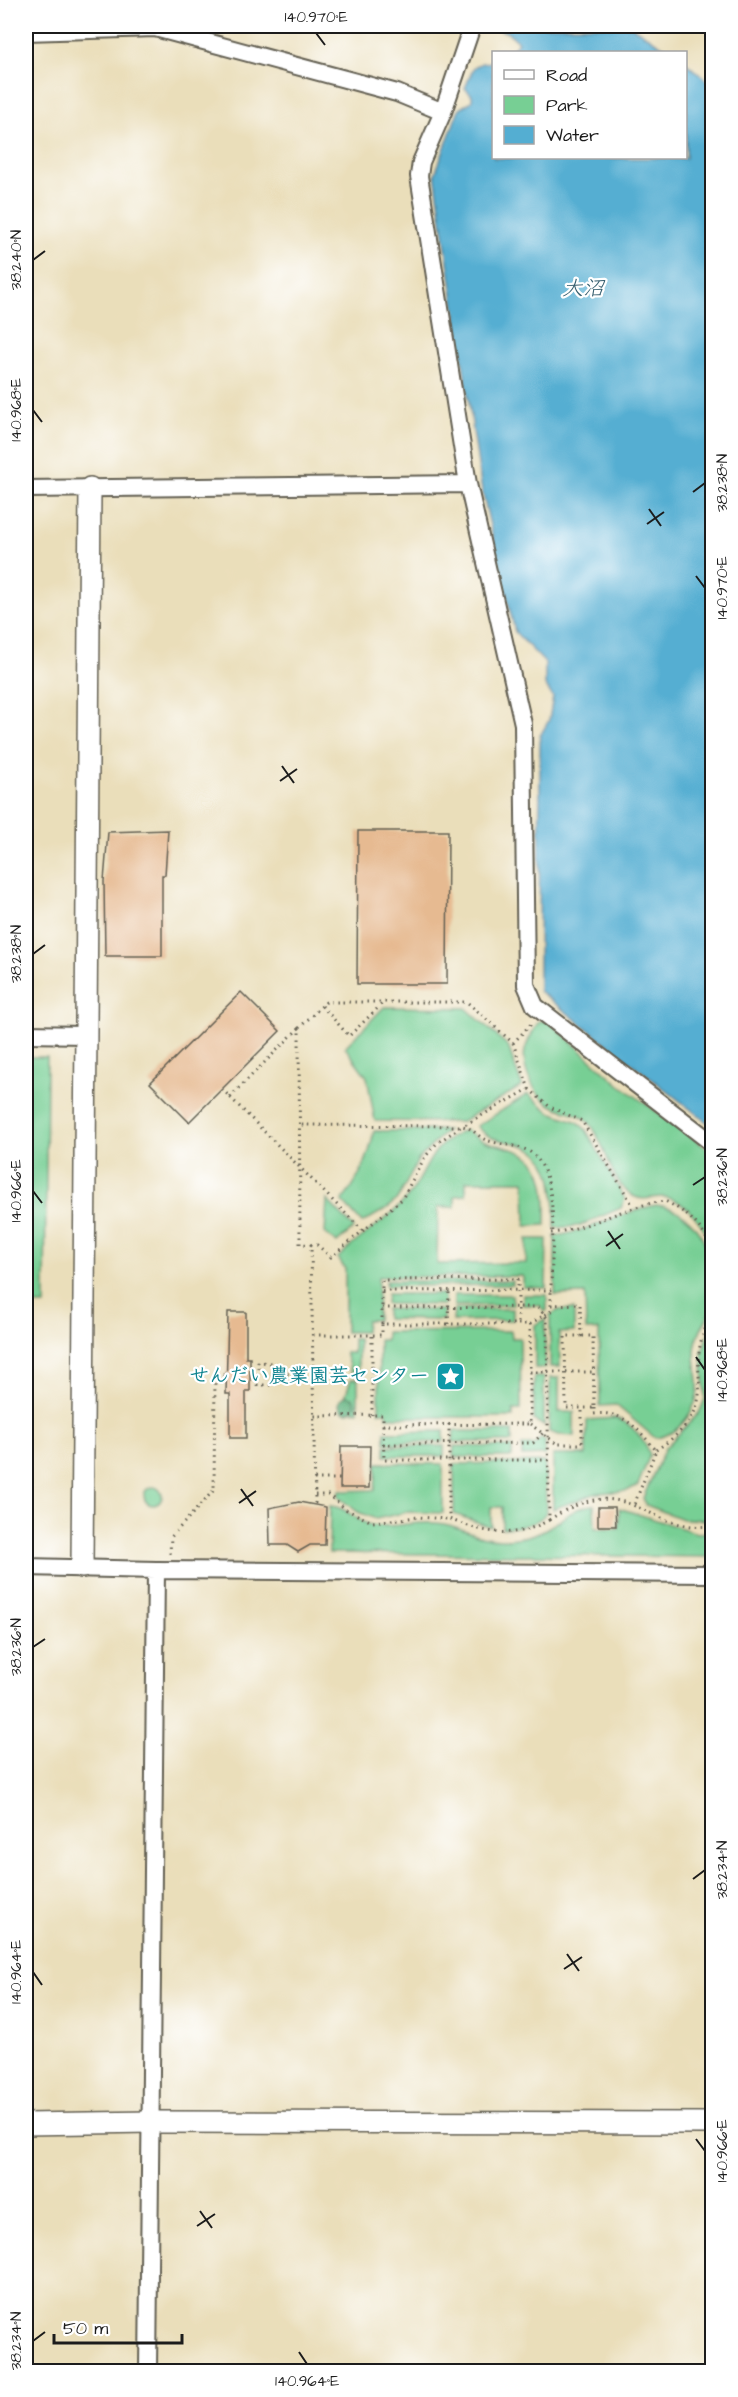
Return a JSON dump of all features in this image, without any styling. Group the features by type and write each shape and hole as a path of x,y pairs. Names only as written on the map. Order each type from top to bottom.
{"street":[{"path":"472,26 443,112 421,162 420,176 468,484 523,724 526,986 528,996 543,1012 712,1143"},
{"path":"26,32 154,28 397,93 443,112"},
{"path":"26,489 468,484"},
{"path":"82,1567 90,488"},
{"path":"26,1034 85,1035"},
{"path":"26,1567 712,1574"},
{"path":"148,2372 163,1570"},
{"path":"26,2124 151,2122 712,2123"}],"path":[{"path":"230,1096 326,1002 467,1002 513,1043 529,1089 550,1107 582,1121 633,1206"},
{"path":"322,1006 350,1036 385,1002"},
{"path":"513,1043 543,1012"},
{"path":"299,1028 300,1244 311,1244 331,1257 402,1199 425,1157 437,1143 462,1126 529,1089"},
{"path":"222,1089 362,1230"},
{"path":"300,1125 470,1127 485,1140 529,1152 538,1160 551,1186 551,1311 530,1324 382,1324"},
{"path":"550,1233 581,1229 633,1206 665,1201 677,1207 704,1233 712,1252"},
{"path":"311,1244 315,1495 315,1503 311,1505"},
{"path":"313,1335 382,1335 382,1280 518,1279 518,1324"},
{"path":"382,1291 551,1290"},
{"path":"448,1324 449,1291"},
{"path":"551,1305 580,1304 581,1336"},
{"path":"382,1308 538,1307 548,1318 549,1520"},
{"path":"634,1505 656,1450 681,1431 697,1408 701,1384 698,1348 712,1316"},
{"path":"530,1324 530,1424"},
{"path":"372,1335 372,1415"},
{"path":"594,1408 566,1408 565,1336 594,1336 594,1408 594,1414 611,1412 625,1418 656,1450"},
{"path":"258,1362 272,1363 272,1374 272,1385 257,1385 258,1362"},
{"path":"530,1372 594,1372"},
{"path":"272,1374 314,1375"},
{"path":"163,1570 171,1537 214,1490 215,1375 226,1375"},
{"path":"250,1375 258,1375"},
{"path":"383,1425 530,1424 557,1444 582,1444 582,1408"},
{"path":"314,1416 383,1415 384,1460 548,1460"},
{"path":"448,1520 449,1424"},
{"path":"383,1444 533,1443 543,1433"},
{"path":"314,1479 341,1479"},
{"path":"315,1495 328,1494 347,1510 372,1522 418,1517 448,1520 482,1531 512,1534 527,1531 567,1509 591,1500 622,1501 689,1526 712,1526"}],"green space":[{"path":"384,1007 466,1008 508,1046 522,1086 461,1122 375,1121 367,1077 345,1047"},
{"path":"539,1021 548,1021 620,1085 712,1152 712,1243 693,1214 680,1203 664,1197 637,1198 625,1190 587,1120 556,1108 545,1101 535,1089 527,1073 524,1057 528,1042"},
{"path":"26,1057 47,1057 45,1305 26,1305"},
{"path":"528,1094 550,1112 578,1122 586,1130 625,1199 621,1208 579,1226 555,1228 554,1191 547,1167 541,1157 531,1149 519,1144 491,1137 477,1126"},
{"path":"447,1130 418,1160 399,1197 388,1208 362,1223 342,1201 362,1168 374,1131"},
{"path":"466,1130 486,1142 518,1151 528,1156 535,1164 544,1182 546,1225 526,1226 525,1181 466,1181 466,1195 455,1196 455,1207 438,1207 437,1264 526,1263 527,1239 547,1239 546,1288 523,1287 523,1276 378,1277 377,1320 366,1320 365,1332 345,1332 345,1269 338,1258 404,1201 419,1181 434,1153 442,1145"},
{"path":"327,1200 354,1228 337,1243 325,1233"},
{"path":"656,1205 672,1209 696,1228 711,1258 714,1291 711,1311 699,1334 695,1349 698,1381 696,1400 681,1425 664,1436 655,1438 616,1405 600,1406 599,1330 586,1330 585,1294 555,1295 555,1236 568,1234"},
{"path":"386,1281 512,1281 513,1285 386,1286"},
{"path":"387,1294 444,1294 444,1305 386,1304"},
{"path":"454,1295 512,1295 513,1305 454,1306"},
{"path":"523,1295 547,1295 547,1310 545,1312 539,1305 523,1305"},
{"path":"386,1309 444,1310 443,1320 386,1319"},
{"path":"454,1309 513,1309 513,1320 453,1321"},
{"path":"574,1309 574,1332 559,1333 560,1367 550,1367 550,1315 559,1310"},
{"path":"545,1319 545,1368 535,1368 535,1325"},
{"path":"712,1324 712,1520 682,1519 646,1505 643,1498 665,1448 699,1413 705,1399 702,1351"},
{"path":"511,1331 512,1338 520,1338 521,1410 513,1410 513,1417 387,1417 387,1412 379,1412 379,1340 386,1340 386,1332"},
{"path":"353,1339 358,1339 358,1372 351,1372 345,1353 353,1353"},
{"path":"534,1377 544,1377 544,1426 534,1420"},
{"path":"550,1378 559,1378 559,1412 574,1412 574,1436 549,1432"},
{"path":"351,1379 358,1379 358,1411 354,1411 353,1397 345,1397"},
{"path":"347,1396 355,1404 347,1412 339,1404"},
{"path":"615,1418 627,1423 637,1432 650,1455 638,1485 627,1491 597,1493 553,1509 553,1455 586,1455 587,1420"},
{"path":"444,1431 444,1442 385,1443 385,1432"},
{"path":"454,1431 512,1431 512,1442 453,1442"},
{"path":"541,1438 545,1440 545,1455 522,1456 522,1445 534,1445"},
{"path":"385,1446 444,1446 444,1456 385,1456"},
{"path":"454,1446 512,1447 512,1457 453,1457"},
{"path":"545,1462 546,1512 533,1523 502,1528 502,1507 491,1507 491,1527 454,1514 454,1464"},
{"path":"377,1463 443,1464 443,1513 407,1512 376,1519 358,1512 338,1497 339,1491 375,1490"},
{"path":"149,1487 157,1487 162,1492 160,1503 149,1505 144,1500 144,1492"},
{"path":"594,1505 595,1528 619,1528 619,1508 697,1533 712,1532 712,1557 329,1553 330,1506 341,1509 371,1525 435,1523 501,1539 520,1538 538,1533 576,1510"}],"water":[{"path":"487,26 631,26 670,51 512,51 518,42 512,35 486,28"},
{"name":"大沼","path":"492,62 492,159 687,159 687,64 712,84 712,1126 539,991 540,736 549,720 553,697 545,685 545,663 515,632 482,491 435,174 459,109 472,101 472,95 465,88 474,67"}],"building":[{"path":"168,830 165,875 162,875 162,956 105,956 104,881 108,832"},
{"path":"358,831 448,831 447,984 357,984"},
{"path":"241,992 280,1031 189,1122 150,1083"},
{"path":"228,1312 246,1312 246,1358 250,1358 250,1391 246,1391 246,1438 230,1438 230,1394 226,1394"},
{"path":"341,1446 370,1446 369,1488 340,1488"},
{"path":"299,1502 326,1507 325,1545 310,1545 298,1552 287,1545 270,1545 269,1508"},
{"path":"598,1507 615,1507 616,1526 598,1526"}],"place":[{"name":"せんだい農業園芸センター","path":"450,1376"}]}
